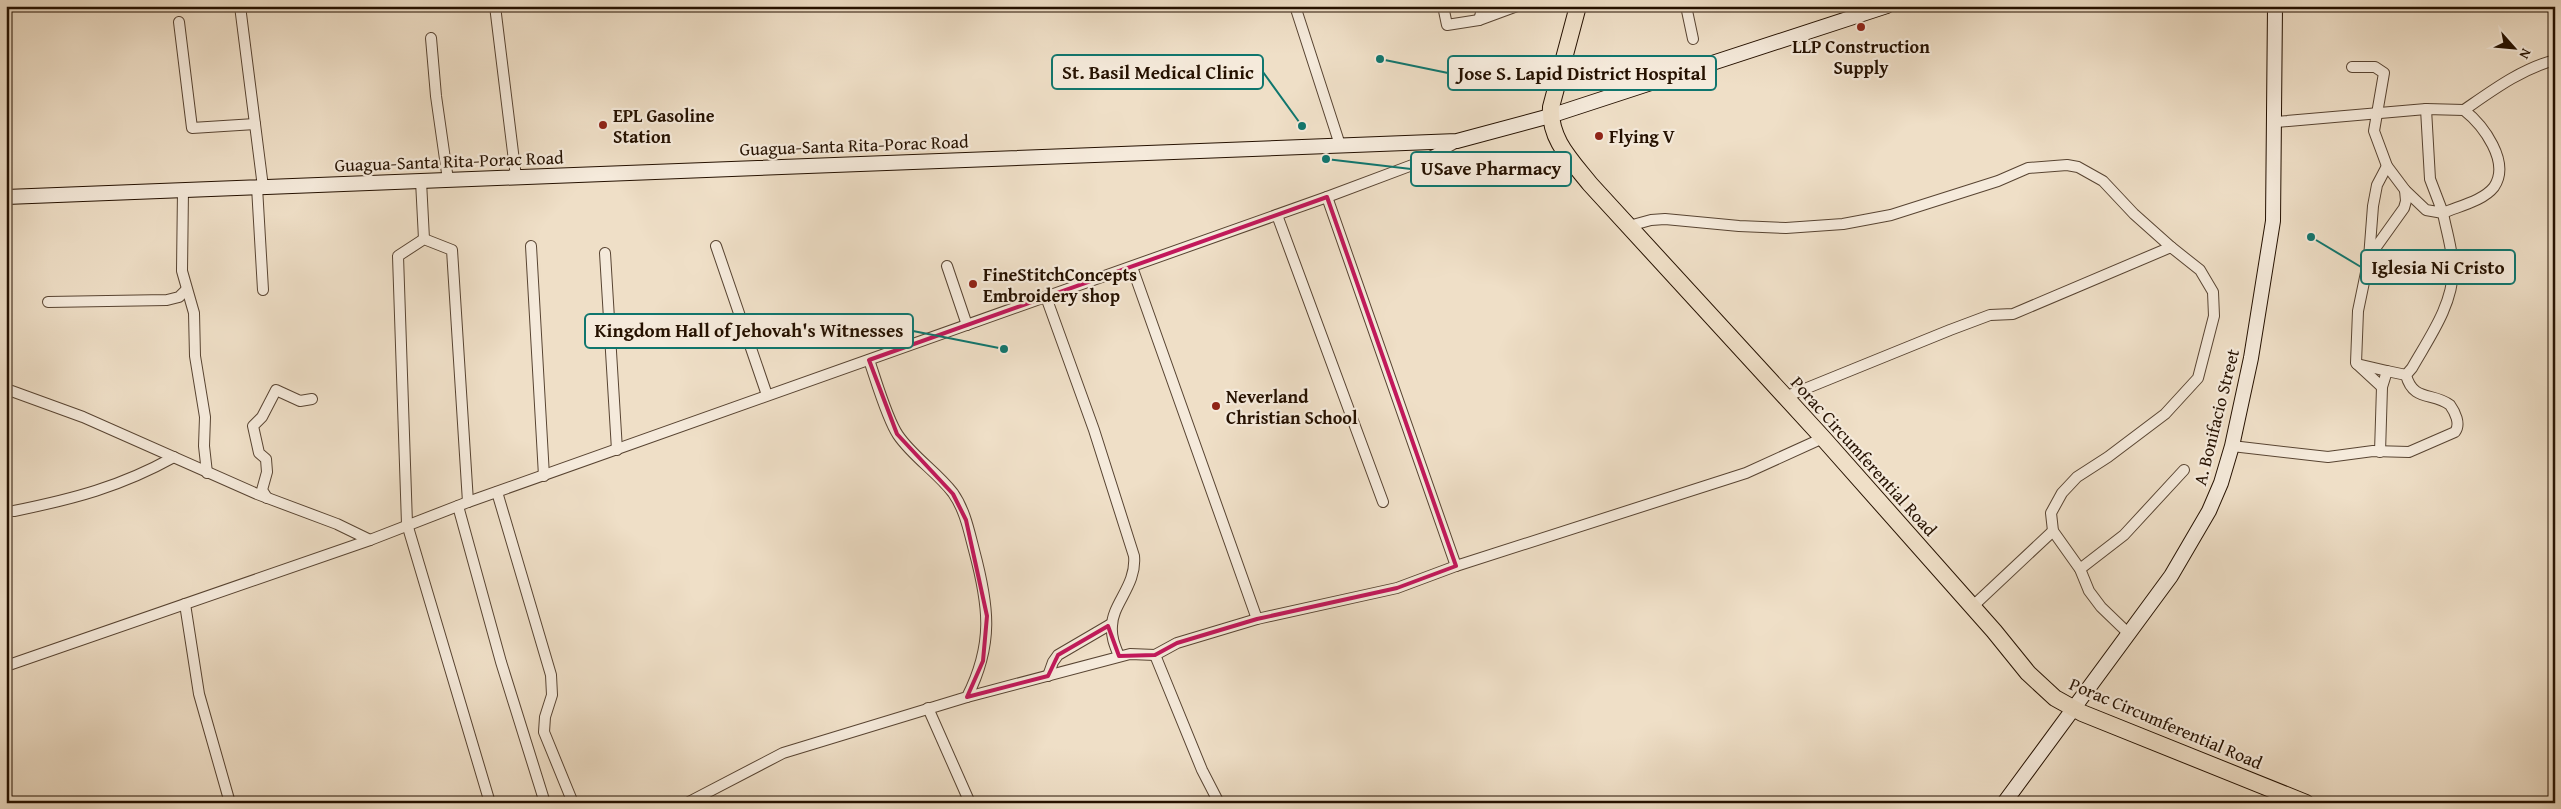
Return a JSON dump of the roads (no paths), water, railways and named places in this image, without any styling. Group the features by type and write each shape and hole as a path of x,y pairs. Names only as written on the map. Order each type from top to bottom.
{"main road":[{"name":"Porac Circumferential Road","path":"1578,6 1552,96 1550,116 1553,132 1559,144 1590,184 1823,438 2028,673 2047,692 2073,708 2306,803"},
{"name":"Guagua-Santa Rita-Porac Road","path":"6,196 1457,141 1550,116 1887,6"},
{"name":"A. Bonifacio Street","path":"2004,803 2171,576 2205,518 2221,483 2232,446 2266,277 2273,221 2276,122 2275,6"}],"street":[{"path":"240,6 255,124 260,187 263,290"},
{"path":"496,6 516,177"},
{"path":"1295,6 1340,145"},
{"path":"1443,6 1447,25 1479,20 1517,6"},
{"path":"1479,20 1483,6"},
{"path":"1686,6 1694,39"},
{"path":"178,22 192,128 255,124"},
{"path":"431,38 436,96 448,180"},
{"path":"2276,122 2376,112 2426,109 2464,110 2496,88 2537,65 2555,60"},
{"path":"2352,67 2375,67 2384,73 2374,131 2387,166 2405,190 2426,210 2443,212 2480,198 2494,186 2499,170 2489,138 2464,110"},
{"path":"2406,375 2412,368 2442,314 2450,289 2453,268 2443,212 2430,179 2426,109"},
{"path":"6,666 370,540 407,524 1327,197 1423,161 1457,141"},
{"path":"1629,226 1651,220 1665,219 1786,228 1843,224 1891,215 1998,181 2028,168 2067,165 2078,167 2103,181 2134,214 2200,270 2213,292 2214,316 2198,378 2165,414 2077,477 2062,493 2051,513 2053,531 2080,569 2089,590 2101,606 2129,634"},
{"path":"2356,363 2358,311 2369,258 2373,206 2378,185 2387,166"},
{"path":"421,180 424,239"},
{"path":"184,190 182,271 194,312 195,356 206,417 204,446 207,473"},
{"path":"2369,258 2404,208 2406,201 2405,190"},
{"path":"1327,197 1456,566"},
{"path":"1277,215 1383,502"},
{"path":"424,239 452,250 463,504 498,653 545,803"},
{"path":"424,239 398,256 407,524 490,803"},
{"path":"531,246 544,476"},
{"path":"716,246 767,395"},
{"path":"1785,397 1990,315 2013,314 2171,247"},
{"path":"605,253 617,450"},
{"path":"947,266 967,325"},
{"path":"1132,267 1257,619"},
{"path":"48,302 168,300 179,297 186,290"},
{"path":"1046,297 1094,430 1134,556 1135,566 1132,577 1111,624 1112,637 1119,656"},
{"path":"869,360 897,434 953,494 966,520 980,572 987,616 987,636 983,661 967,698"},
{"path":"2356,363 2406,375"},
{"path":"2356,363 2382,386"},
{"path":"2380,452 2382,386 2387,371"},
{"path":"2232,446 2328,457 2380,452 2409,452 2455,432 2458,428 2457,419 2450,405 2417,392 2408,382 2406,375"},
{"path":"6,389 83,417 207,473 337,524 370,540"},
{"path":"267,498 262,490 267,472 266,459 259,453 254,426 262,417 276,390 300,401 312,399"},
{"path":"687,803 783,753 928,708 1119,656 1155,654 1178,643 1257,619 1397,588 1456,566 1746,473 1823,438"},
{"path":"14,511 116,486 174,457"},
{"path":"2080,569 2124,535 2184,470"},
{"path":"497,492 550,675 552,694 545,716 544,732 573,803"},
{"path":"1972,607 2053,531"},
{"path":"185,604 199,694 230,803"},
{"path":"1048,676 1058,655 1111,624"},
{"path":"1155,654 1202,770 1219,803"},
{"path":"928,708 970,803"}],"place":[{"name":"LLP Construction Supply","path":"1861,27"},
{"name":"Jose S. Lapid District Hospital","path":"1380,59"},
{"name":"EPL Gasoline Station","path":"603,125"},
{"name":"St. Basil Medical Clinic","path":"1302,126"},
{"name":"Flying V","path":"1599,136"},
{"name":"USave Pharmacy","path":"1326,159"},
{"name":"Iglesia Ni Cristo","path":"2311,237"},
{"name":"FineStitchConcepts Embroidery shop","path":"973,284"},
{"name":"Kingdom Hall of Jehovah's Witnesses","path":"1004,349"},
{"name":"Neverland Christian School","path":"1216,406"}]}
